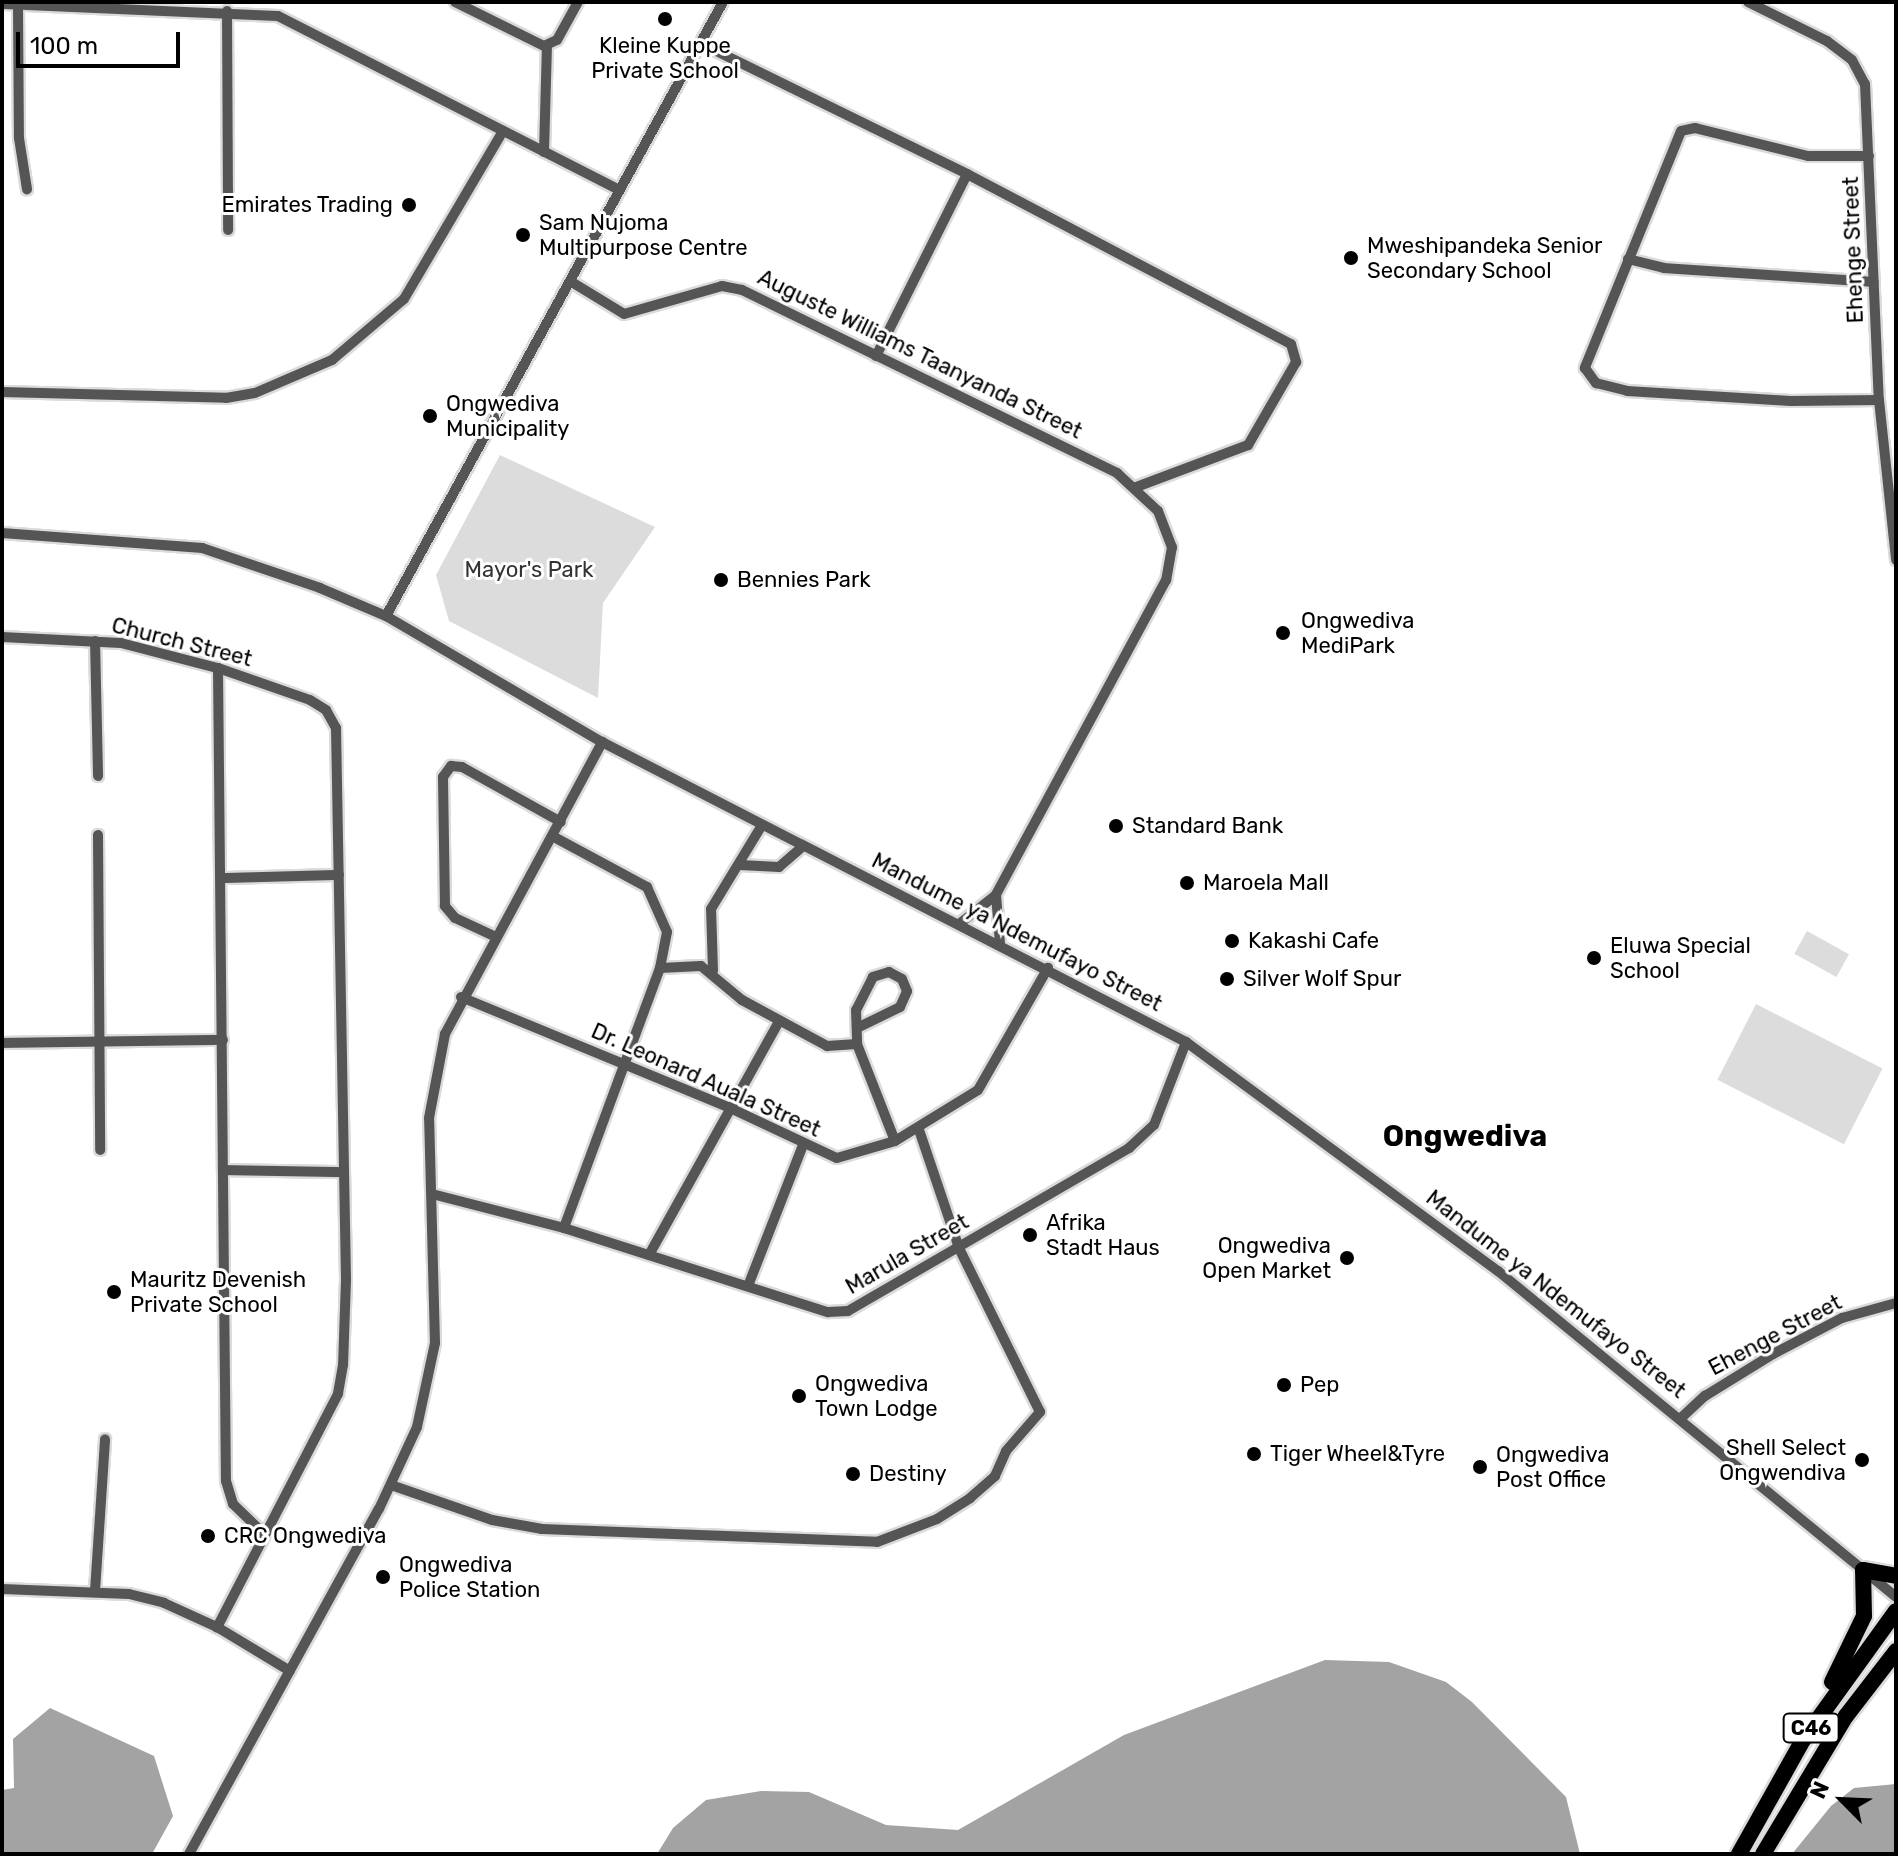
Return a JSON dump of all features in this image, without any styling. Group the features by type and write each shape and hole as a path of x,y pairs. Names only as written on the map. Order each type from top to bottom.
{"main road":[{"path":"1803,1740 1864,1616 1863,1570 1896,1576"},
{"name":"C46","path":"1739,1854 1803,1740 1896,1611"},
{"name":"C46","path":"1763,1854 1846,1716 1896,1651"}],"street":[{"path":"455,2 547,45"},
{"path":"547,45 562,34 578,2"},
{"path":"386,616 723,2"},
{"name":"Ehenge Street","path":"1748,2 1827,41 1852,60 1865,84 1879,400 1896,560"},
{"path":"2,4 192,6 296,23 618,189"},
{"path":"18,5 19,138 27,189"},
{"path":"227,11 228,230"},
{"path":"702,44 967,174 1291,344 1296,362 1248,445 1136,487"},
{"path":"544,152 547,45"},
{"path":"1869,156 1808,156 1695,128 1681,131 1585,368 1596,383 1627,391 1879,400"},
{"path":"2,392 226,398 255,393 332,360 404,299 503,131"},
{"path":"876,356 967,174"},
{"path":"1628,259 1664,268 1874,282"},
{"name":"Auguste Williams Taanyanda Street","path":"570,281 624,314 715,288 735,287 1117,473 1136,487 1158,511 1172,547 1166,580 996,895"},
{"name":"Mandume ya Ndemufayo Street","path":"2,533 202,548 386,616 602,742 1048,968 1186,1042 1498,1271 1896,1597"},
{"name":"Church Street","path":"2,637 95,641 218,668 310,700 326,710 336,728 339,875"},
{"path":"95,641 98,776"},
{"path":"218,668 226,1481 233,1504 263,1533"},
{"path":"189,1854 391,1485 417,1427 435,1343 429,1118 445,1034 461,997 554,837 602,742"},
{"path":"496,937 455,918 445,906 443,777 451,766 462,767 561,822"},
{"path":"713,971 711,909 762,825"},
{"path":"98,835 100,1150"},
{"path":"554,837 647,887 667,932 660,968 564,1228"},
{"path":"740,865 779,867 803,846"},
{"path":"217,1627 263,1533 338,1394 346,1280 339,875 222,878"},
{"path":"959,924 996,895"},
{"path":"996,895 1000,944"},
{"path":"660,968 701,966 713,971 742,1000 827,1046 857,1044"},
{"name":"Dr. Leonard Auala Street","path":"461,997 728,1107 803,1145 837,1158 895,1141 919,1130 989,1078 1048,968"},
{"path":"857,1028 900,1007 907,991 902,979 889,972 873,977 856,1010 857,1044 895,1141"},
{"path":"649,1255 728,1107 779,1021"},
{"path":"2,1043 223,1040"},
{"name":"Marula Street","path":"432,1194 564,1228 828,1312 848,1311 1129,1148 1154,1125 1186,1042"},
{"path":"391,1485 492,1520 542,1529 877,1542 910,1532 970,1498 995,1476 1006,1451 1040,1412 959,1248 919,1130"},
{"path":"748,1286 803,1145"},
{"path":"225,1170 343,1172"},
{"name":"Ehenge Street","path":"1681,1418 1705,1396 1773,1354 1842,1318 1896,1303"},
{"path":"95,1591 105,1439"},
{"path":"2,1589 95,1591 164,1603 217,1627 290,1671"}],"green space":[{"name":"Mayor's Park","path":"500,455 655,527 603,603 598,698 449,621 436,575"},
{"path":"1807,931 1849,954 1836,977 1794,954"},
{"path":"1756,1004 1883,1068 1844,1144 1717,1080"}],"shaded area":[{"path":"1325,1660 1389,1662 1446,1682 1472,1702 1566,1797 1580,1854 657,1854 673,1828 706,1800 761,1791 809,1792 886,1825 958,1830 1124,1735"},
{"path":"50,1708 154,1756 173,1816 152,1854 2,1854 2,1790 14,1788 13,1739"},
{"path":"1896,1784 1896,1854 1792,1854 1831,1806 1854,1788"}],"place":[{"name":"Kleine Kuppe Private School","path":"665,19"},
{"name":"Emirates Trading","path":"409,205"},
{"name":"Sam Nujoma Multipurpose Centre","path":"523,235"},
{"name":"Mweshipandeka Senior Secondary School","path":"1351,258"},
{"name":"Ongwediva Municipality","path":"430,416"},
{"name":"Bennies Park","path":"721,580"},
{"name":"Ongwediva MediPark","path":"1283,633"},
{"name":"Standard Bank","path":"1116,826"},
{"name":"Maroela Mall","path":"1187,883"},
{"name":"Kakashi Cafe","path":"1232,941"},
{"name":"Eluwa Special School","path":"1594,958"},
{"name":"Silver Wolf Spur","path":"1227,979"},
{"name":"Afrika Stadt Haus","path":"1030,1235"},
{"name":"Ongwediva Open Market","path":"1347,1258"},
{"name":"Mauritz Devenish Private School","path":"114,1292"},
{"name":"Pep","path":"1284,1385"},
{"name":"Ongwediva Town Lodge","path":"799,1396"},
{"name":"Tiger Wheel&Tyre","path":"1254,1454"},
{"name":"Shell Select Ongwendiva","path":"1862,1460"},
{"name":"Ongwediva Post Office","path":"1480,1467"},
{"name":"Destiny","path":"853,1474"},
{"name":"CRC Ongwediva","path":"208,1536"},
{"name":"Ongwediva Police Station","path":"383,1577"}],"district":[{"name":"Ongwediva","path":"1465,1136"}]}
